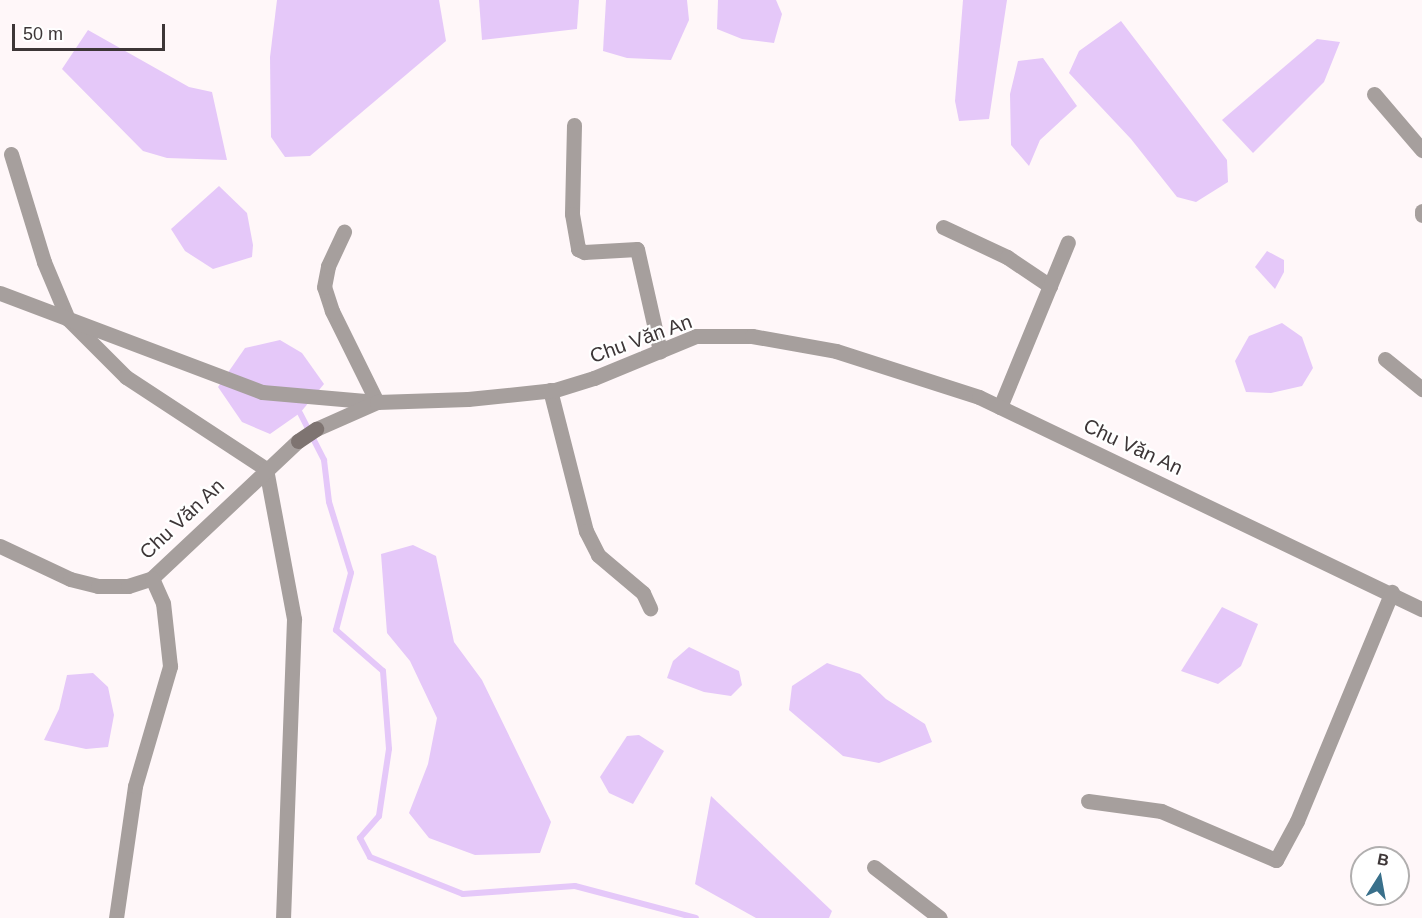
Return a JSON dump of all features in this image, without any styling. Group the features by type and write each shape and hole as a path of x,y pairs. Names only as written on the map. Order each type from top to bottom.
{"street":[{"path":"1374,94 1422,150"},
{"path":"574,125 572,214 578,249 584,252 637,249 660,351"},
{"path":"12,154 44,262 68,319 126,377 266,469 294,619 284,918"},
{"path":"943,227 1006,257 1050,286"},
{"path":"344,232 328,266 324,288 332,311 377,402"},
{"path":"1000,407 1068,242"},
{"path":"0,293 262,392 377,402"},
{"name":"Chu Văn An","path":"0,546 70,579 98,586 128,586 152,578 298,441 316,429 377,402 468,399 550,390 594,378 696,336 752,336 836,351 1000,407 1420,604"},
{"path":"1384,359 1422,389"},
{"path":"550,390 586,531 598,555 613,572 643,592 650,608"},
{"path":"117,918 135,786 170,666 163,603 152,578"},
{"path":"1088,801 1161,811 1276,860 1297,821 1392,592"},
{"path":"874,867 940,918"}],"shaded area":[{"path":"277,0 439,0 446,41 310,156 285,157 271,137 270,57"},
{"path":"479,0 579,0 577,29 482,40"},
{"path":"606,0 687,0 689,20 671,60 627,58 603,51"},
{"path":"718,0 776,0 782,14 774,43 742,39 717,29"},
{"path":"963,0 1007,0 989,119 959,121 955,101"},
{"path":"1121,21 1227,160 1228,182 1196,202 1177,197 1131,139 1069,73 1079,51"},
{"path":"88,30 189,87 212,92 227,160 167,158 143,151 62,69"},
{"path":"1317,39 1340,42 1324,82 1253,153 1222,120"},
{"path":"1043,58 1077,106 1040,140 1029,166 1011,145 1010,94 1018,61"},
{"path":"219,186 247,213 253,245 252,257 213,269 185,251 171,229"},
{"path":"1267,251 1284,260 1284,272 1275,289 1255,267"},
{"path":"1282,323 1302,337 1313,368 1302,386 1271,393 1246,392 1235,361 1249,336"},
{"path":"280,340 302,353 324,384 300,413 270,434 242,422 218,387 245,348"},
{"path":"413,545 436,556 454,642 482,680 551,822 540,853 475,855 429,838 409,813 428,764 437,718 410,661 387,633 381,554"},
{"path":"1222,607 1258,624 1241,666 1218,684 1181,671"},
{"path":"689,647 739,671 742,685 731,696 704,692 667,678 673,661"},
{"path":"827,663 860,674 886,699 925,724 932,742 879,763 843,756 789,710 792,686"},
{"path":"93,673 108,687 114,715 108,747 86,749 44,740 59,709 67,675"},
{"path":"639,735 664,751 633,804 609,793 600,777 627,736"},
{"path":"711,796 832,911 829,918 756,918 695,884"}],"waterway":[{"path":"300,413 324,460 329,502 351,573 336,630 383,671 389,749 379,816 360,838 370,857 463,894 575,886 696,918"}]}
